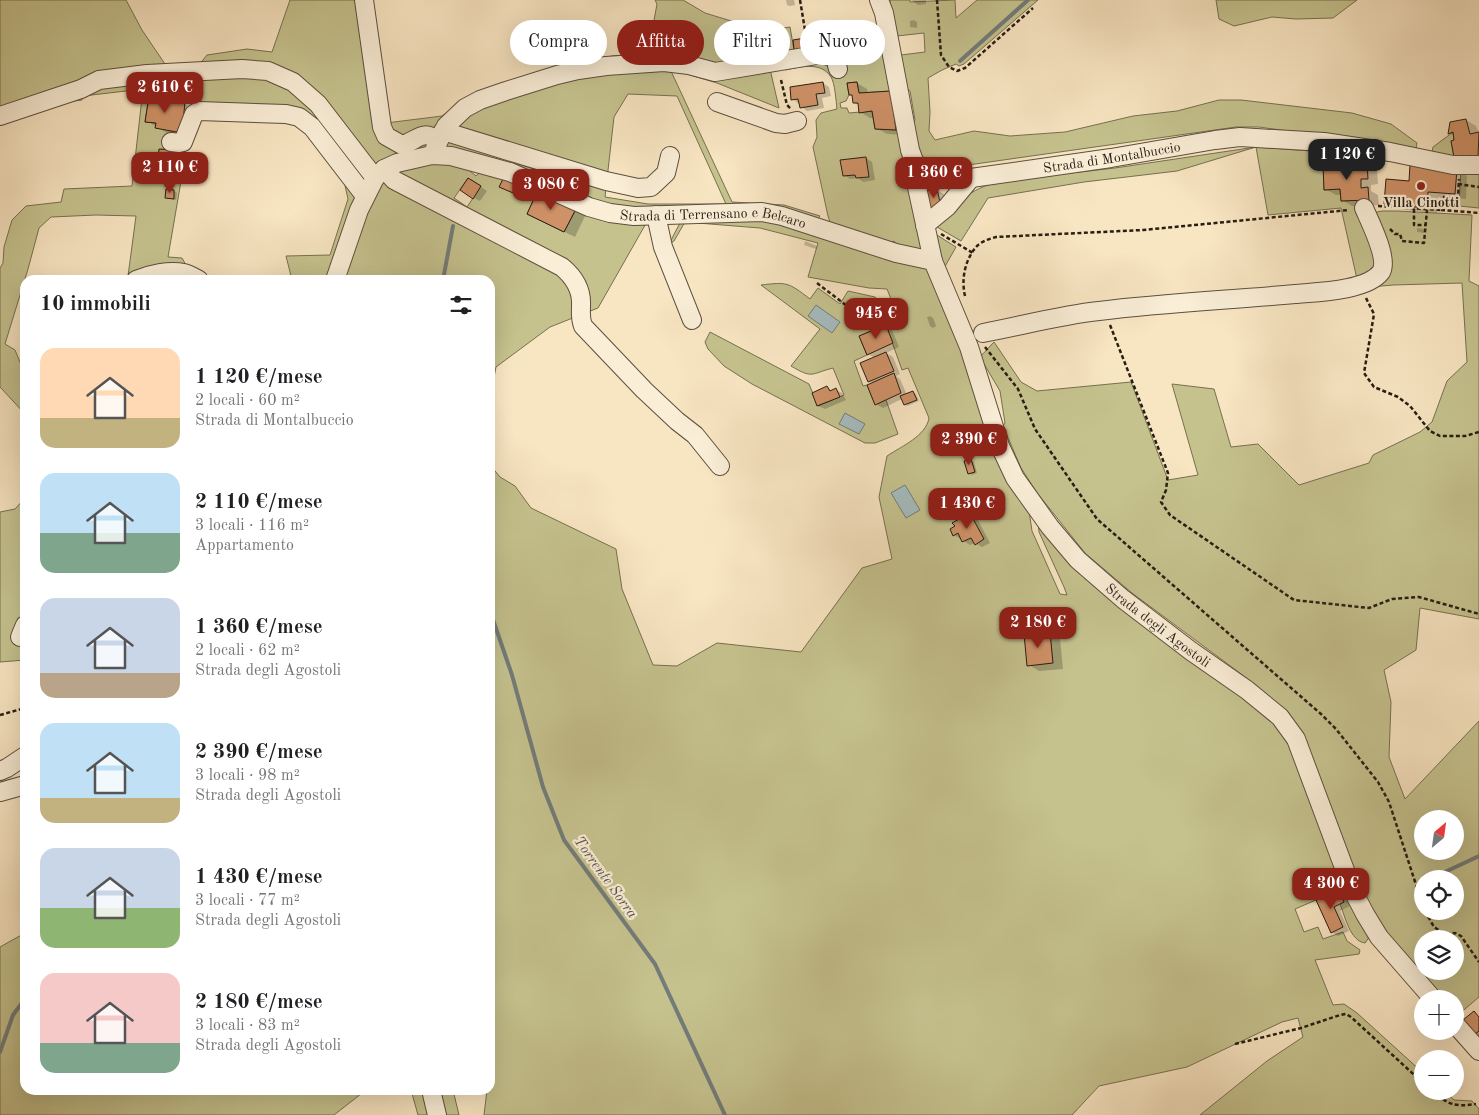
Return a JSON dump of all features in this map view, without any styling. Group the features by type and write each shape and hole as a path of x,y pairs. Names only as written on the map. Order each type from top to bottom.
{"street":[{"path":"364,0 382,127 386,136 402,145 424,135 431,136 438,142 638,188 651,186 666,173 670,156"},
{"path":"879,0 884,13 907,142 914,161"},
{"path":"438,142 455,116 480,100 578,70 634,63 664,62 689,64 714,72 800,58"},
{"path":"837,65 838,69"},
{"path":"0,116 81,89 99,80 147,74 242,69 268,71 293,82 318,104 380,173 562,267 572,275 580,290 581,304 579,317 583,326 644,390 695,435 720,466"},
{"path":"717,102 776,123 785,124 796,117"},
{"path":"171,142 179,144 183,142 194,114 199,111 286,114 299,117 312,127 365,196"},
{"name":"Strada di Montalbuccio","path":"914,161 925,173 934,178 971,178 1240,137 1324,142 1460,165 1479,165"},
{"name":"Strada di Terrensano e Belcaro","path":"380,173 438,142 451,156 510,172 589,207 610,213 634,216 762,212 782,216 896,253 932,261"},
{"name":"Strada degli Agostoli","path":"914,161 915,178 932,261 980,345 1000,446 1011,471 1033,504 1078,560 1123,599 1190,651 1248,690 1280,717 1296,739 1352,889 1365,914 1379,938 1425,990"},
{"path":"337,275 359,210 365,196 380,173"},
{"path":"925,225 947,207 971,178"},
{"path":"980,345 1104,310 1354,287 1380,274 1384,266 1372,207"},
{"path":"656,215 663,247 692,320"},
{"path":"153,275 185,273 189,275"},
{"path":"0,771 20,759"},
{"path":"0,792 20,786"},
{"path":"1464,1034 1479,1051"},
{"path":"431,1095 437,1115"}],"path":[{"path":"800,0 804,20"},
{"path":"937,0 941,55 949,67 957,71 965,68 1033,8"},
{"path":"781,80 787,105 796,117"},
{"path":"1441,210 1441,197 1458,198 1460,165"},
{"path":"1458,184 1479,187"},
{"path":"965,297 963,272 973,252 978,245 996,237 1143,230 1372,207 1479,213"},
{"path":"1372,207 1381,214"},
{"path":"1414,209 1414,224 1426,225"},
{"path":"1390,228 1395,234 1400,234 1402,241 1424,243 1427,210"},
{"path":"941,234 973,252"},
{"path":"817,283 864,319 866,329"},
{"path":"1354,287 1368,300 1374,314 1364,373 1374,387 1410,406 1430,431 1440,436 1465,436 1479,432"},
{"path":"1104,310 1168,473 1166,490 1161,502 1170,515 1294,600 1370,608 1392,599 1419,597 1479,614"},
{"path":"980,345 1018,389 1035,429 1097,519 1336,729 1378,782 1389,802 1414,879"},
{"path":"0,715 20,709"},
{"path":"1430,920 1434,928 1445,934 1455,933 1461,936 1479,962"},
{"path":"1235,1044 1301,1028 1346,1014 1414,1075"},
{"path":"1444,1100 1451,1105 1476,1104"}],"shaded area":[{"path":"0,0 126,0 142,30 167,67 199,65 207,55 247,49 272,52 290,0 360,0 378,124 442,116 461,102 554,67 565,65 607,65 607,57 617,56 617,65 631,65 477,99 433,161 464,166 476,176 482,170 504,177 500,187 525,198 530,188 537,192 527,214 564,232 576,209 648,220 598,308 550,327 496,367 495,372 495,275 291,275 286,256 330,255 348,199 344,181 309,138 299,113 201,108 201,86 187,86 185,102 162,101 163,93 149,96 145,122 156,123 171,130 170,150 186,152 168,257 182,258 187,267 128,275 136,216 51,217 39,228 26,275 20,275 20,295 5,344 15,350 20,362 20,409 0,387 0,268 3,263 4,247 12,220 26,206 61,202 64,189 132,186 143,89 83,96 82,100 0,110","holes":["468,178 481,186 467,207 454,198"]},
{"path":"655,0 683,0 705,13 728,20 714,20 714,65 731,65 723,67 704,64 704,20 654,20 657,4"},
{"path":"890,0 910,0 910,2 955,0 956,18 977,0 1038,0 964,64 959,66 956,64 928,78 929,131 935,140 974,131 1010,136 1065,132 1133,116 1177,111 1219,100 1241,100 1352,113 1391,124 1417,143 1416,149 1259,127 1236,127 968,165 936,163 924,158 916,145 912,128 915,120 910,91 903,85 890,12","holes":["924,33 925,52 901,55 897,36"]},
{"path":"1216,0 1357,0 1333,18 1296,19 1272,17 1234,26 1219,19"},
{"path":"790,27 794,50 790,51"},
{"path":"790,58 800,58 800,65 885,65 885,60 891,91 859,93 857,82 847,83 849,95 846,101 840,103 841,108 847,108 849,113 872,111 875,129 899,130 920,250 900,248 894,241 887,245 832,228 813,147 817,137 816,120 821,113 837,109 831,77 827,72 816,67 810,66 785,70 785,67 770,69 779,108 717,83 670,69 732,202 784,205 820,216 815,222 608,207 441,150 467,111 547,82 665,67 714,64 790,65","holes":["628,94 677,96 726,204 648,204 605,197 614,117"]},
{"path":"1453,132 1454,140 1451,141 1454,157 1432,152 1433,147"},
{"path":"1256,147 1366,155 1367,163 1323,165 1324,190 1340,189 1341,201 1360,200 1372,213 1397,211 1472,215 1469,281 1479,286 1479,619 1420,608 1416,650 1384,670 1391,702 1389,757 1405,799 1479,721 1479,997 1464,1010 1464,990 1436,990 1426,980 1464,980 1464,930 1414,930 1414,966 1386,936 1362,892 1287,713 1256,685 1132,593 1085,553 1038,494 1021,468 1003,426 1005,423 1000,391 980,357 994,342 1021,382 1037,391 1131,382 1168,480 1198,475 1172,384 1214,389 1231,447 1258,444 1299,485 1369,463 1373,455 1420,432 1432,422 1447,381 1467,362 1462,283 1359,288 1341,208 1268,215"},
{"path":"1256,147 1177,171 1084,182 988,198 961,241 937,227 964,198 989,184"},
{"path":"1461,169 1479,170 1479,208 1459,206"},
{"path":"762,215 926,265 961,345 990,443 1007,479 1029,511 1032,531 1060,594 1067,595 1039,532 1038,521 1120,605 1188,660 1241,697 1275,724 1289,743 1369,935 1365,943 1355,938 1340,904 1344,902 1316,900 1295,909 1304,932 1318,927 1323,939 1343,932 1347,941 1360,950 1359,954 1315,960 1333,1005 1344,1004 1357,1013 1414,1065 1414,1100 1472,1101 1479,1109 1479,1115 1200,1115 1267,1061 1303,1037 1298,1018 1282,1022 1187,1067 1099,1086 1072,1115 484,1115 486,1095 495,1095 495,471 500,477 515,486 531,508 616,549 622,589 653,665 677,666 717,643 801,652 862,568 892,559 879,497 887,456 918,435 927,424 929,418 908,368 902,370 886,325 859,336 867,355 854,361 863,386 867,385 875,404 886,400 898,434 875,443 865,443 752,384 724,366 708,349 705,342 710,332 809,384 818,406 844,395 833,368 808,374 791,366 820,329 761,285 787,284 810,299 818,288 840,304 848,291 875,297 888,324 899,319 887,289 869,288 808,277 818,243 760,228 685,222 674,241 669,244 681,221"},
{"path":"932,232 956,247 943,270 938,266"},
{"path":"20,504 20,660 0,662 0,512 15,509"},
{"path":"20,936 20,1095 360,1095 334,1115 0,1115 0,947"},
{"path":"1464,1022 1475,1034 1478,1032 1479,1042 1464,1025"},
{"path":"412,1095 454,1095 459,1115 418,1115"}],"water":[{"path":"816,305 840,322 832,333 808,316"},
{"path":"845,413 865,424 859,434 839,424"},
{"path":"905,485 920,510 906,518 891,493"}],"building":[{"path":"800,39 800,49 794,50 793,40"},
{"path":"823,82 825,93 816,94 818,105 800,108 798,99 791,100 790,87"},
{"path":"857,82 859,93 891,91 896,130 875,129 872,111 859,113 858,103 853,103 852,95 849,95 847,83"},
{"path":"163,93 162,101 185,102 182,133 155,128 156,123 145,122 149,96"},
{"path":"1466,119 1470,134 1479,132 1478,157 1454,157 1451,141 1454,140 1453,132 1448,134 1450,122"},
{"path":"159,149 175,150 174,162 158,160"},
{"path":"866,157 869,177 843,176 840,160"},
{"path":"1367,163 1368,179 1361,179 1361,188 1368,187 1369,200 1341,201 1340,189 1324,190 1323,165"},
{"name":"Villa Cinotti","path":"1410,165 1457,169 1455,194 1428,192 1427,208 1384,204 1386,179 1409,181"},
{"path":"504,177 530,188 525,198 499,187"},
{"path":"468,178 481,186 473,199 460,190"},
{"path":"166,189 174,190 174,199 165,198"},
{"path":"937,189 941,207 930,209 926,191"},
{"path":"538,190 576,209 564,232 527,214"},
{"path":"895,309 899,319 888,324 884,314"},
{"path":"886,325 893,343 867,355 859,336"},
{"path":"886,352 894,371 868,382 860,363"},
{"path":"894,373 901,393 875,405 867,385"},
{"path":"827,386 830,391 836,388 840,397 817,406 812,393"},
{"path":"913,391 917,400 904,405 900,396"},
{"path":"971,459 975,472 968,474 964,461"},
{"path":"970,513 984,539 975,545 971,538 962,542 958,533 953,536 950,529 955,526 952,523"},
{"path":"1050,632 1053,663 1027,666 1024,634"},
{"path":"1339,890 1344,902 1334,907 1343,927 1331,933 1316,900"},
{"path":"1474,1011 1479,1017 1479,1031 1475,1034 1464,1019"}],"waterway":[{"path":"960,61 1028,0"},
{"name":"Torrente Sorra","path":"444,275 453,226"},
{"name":"Torrente Sorra","path":"495,626 512,675 543,787 564,840 655,964 725,1115"},
{"path":"1449,870 1479,856"},
{"path":"0,1052 13,1015 20,1006"}],"place":[{"name":"Villa Cinotti","path":"1421,186"}]}
